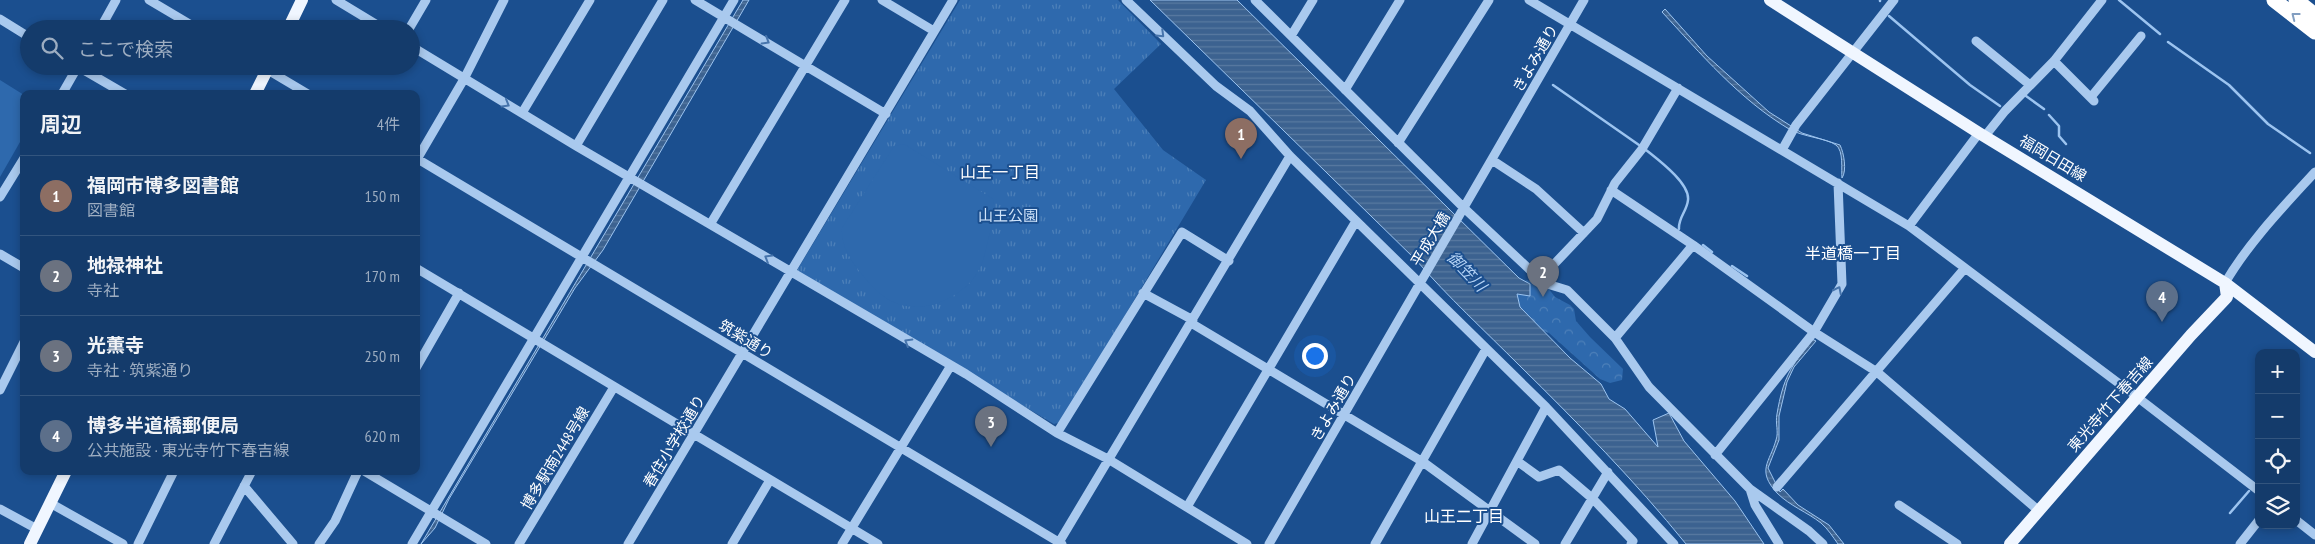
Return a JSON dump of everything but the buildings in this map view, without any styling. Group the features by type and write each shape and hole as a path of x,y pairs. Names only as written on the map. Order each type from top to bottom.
{"highway":[{"path":"2274,0 2315,32"}],"main road":[{"path":"292,20 302,0"},
{"name":"福岡日田線","path":"1770,0 1982,134 2225,283 2315,352"},
{"path":"257,90 263,75"},
{"name":"東光寺竹下春吉線","path":"2010,544 2226,297 2225,283"},
{"path":"30,544 64,475"}],"street":[{"path":"105,20 116,0"},
{"path":"149,0 183,20"},
{"path":"336,0 369,20"},
{"path":"414,20 426,0"},
{"path":"420,154 464,79 504,0"},
{"path":"522,113 590,0"},
{"path":"576,146 663,0"},
{"path":"696,0 886,114"},
{"path":"412,544 734,0"},
{"path":"711,223 845,0"},
{"path":"882,0 934,32"},
{"name":"春住小学校通り","path":"628,544 744,353 790,271 953,0"},
{"path":"1126,0 1216,86 1250,111 1290,156 1546,407 1674,544"},
{"path":"1255,0 1464,208 1544,283 1567,290 1615,338 1649,387 1750,489 1809,531 1823,544"},
{"path":"1291,36 1313,0"},
{"path":"1345,90 1400,0"},
{"path":"1398,142 1489,0"},
{"path":"1529,0 1570,26 1838,182 1909,226 2138,397 2255,488"},
{"name":"きよみ通り","path":"1464,208 1584,0"},
{"path":"1782,150 1796,125 1894,0"},
{"path":"1909,226 1982,134 2054,60 2102,0"},
{"path":"0,19 20,31"},
{"path":"2054,60 2093,99 2141,36"},
{"path":"1976,40 2030,85"},
{"path":"420,52 576,146 711,223 950,367 966,374 1057,433 1108,459 1248,544"},
{"path":"64,90 73,75"},
{"path":"93,75 118,90"},
{"path":"278,75 302,90"},
{"path":"1540,279 1596,219 1612,190 1642,149 1678,88"},
{"path":"1060,543 1108,459 1290,156"},
{"path":"1492,160 1536,189 1584,233"},
{"name":"筑紫通り","path":"420,161 1060,543"},
{"path":"0,197 20,164"},
{"path":"2225,283 2234,268 2281,210 2315,172"},
{"path":"1715,455 1814,332 1842,284 1838,182"},
{"path":"1612,190 1693,245 1814,332 1877,372 2039,511"},
{"name":"平成大橋","path":"1420,283 1464,208"},
{"path":"1186,507 1356,221"},
{"path":"1057,433 1182,232 1228,261"},
{"path":"1615,338 1693,245"},
{"path":"0,254 20,266"},
{"path":"1777,487 1965,268"},
{"path":"420,270 878,544"},
{"name":"きよみ通り","path":"1269,544 1420,283"},
{"path":"420,361 459,293"},
{"path":"1143,294 1423,462 1535,544"},
{"path":"0,390 20,350"},
{"path":"1375,544 1486,350"},
{"path":"842,544 950,367"},
{"name":"博多駅南2448号線","path":"520,544 614,387"},
{"path":"1472,544 1546,407"},
{"path":"1517,462 1539,478 1559,470 1593,498 1633,541 1631,544"},
{"path":"1565,544 1608,472"},
{"path":"138,544 172,475"},
{"path":"214,544 250,475"},
{"path":"319,544 335,521 356,475"},
{"path":"371,475 486,544"},
{"path":"732,544 770,480"},
{"path":"244,486 293,544"},
{"path":"1750,489 1756,506 1779,544"},
{"path":"50,503 124,544"},
{"path":"1899,505 1956,544"},
{"path":"0,508 37,529"},
{"path":"2300,523 2315,535"},
{"path":"2240,544 2255,525"},
{"path":"1662,544 1668,536"}],"green space":[{"name":"山王公園","path":"960,0 1118,0 1161,44 1114,89 1163,150 1206,180 1061,422 1054,424 796,272"},
{"path":"0,80 20,92 20,142 0,177"},
{"path":"904,144 993,199 994,204 994,215 983,261 973,279 946,300 935,304 913,307 891,301 878,292 853,262 847,252 842,234 842,228 894,146"},
{"path":"1527,280 1548,288 1555,297 1574,309 1576,321 1623,369 1622,380 1610,383 1600,379 1549,333 1532,327 1516,310 1518,284"}],"water":[{"path":"743,0 749,0 603,250 575,288 449,499 435,528 421,544"},
{"name":"御笠川","path":"1150,0 1237,0 1519,278 1530,284 1530,296 1517,294 1520,307 1570,358 1601,384 1609,399 1625,409 1658,447 1653,420 1669,413 1684,441 1735,501 1764,544 1686,544 1606,453 1563,409 1454,301 1416,260"},
{"path":"1665,9 1707,56 1769,112 1802,133 1825,140 1801,134 1789,129 1754,104 1721,75 1691,44 1662,12"},
{"path":"1827,141 1840,145 1845,167 1842,178 1842,161 1839,148"},
{"path":"1812,339 1816,341 1794,367 1787,382 1779,416 1779,440 1768,468 1780,492 1783,489 1798,505 1829,525 1844,544 1838,544 1821,523 1787,502 1777,493 1767,478 1766,472 1766,466 1777,437 1777,414 1785,382 1793,365"}],"waterway":[{"path":"2119,0 2160,34"},
{"path":"1889,16 1970,85 2000,106"},
{"path":"2168,42 2229,85 2268,124 2310,153"},
{"path":"1553,85 1639,145"},
{"path":"2026,96 2044,109"},
{"path":"2049,115 2059,126 2059,136 2066,144"},
{"path":"1646,150 1672,172 1684,186 1687,193 1688,200 1679,229"},
{"path":"1703,245 1712,252"},
{"path":"1732,266 1747,276"},
{"path":"2230,513 2249,491"}],"place":[{"name":"福岡市博多図書館","path":"1241,159"},
{"name":"地禄神社","path":"1543,297"},
{"name":"博多半道橋郵便局","path":"2162,322"},
{"name":"光薫寺","path":"991,447"}],"district":[{"name":"山王一丁目","path":"1000,172"},
{"name":"半道橋一丁目","path":"1853,253"},
{"name":"山王二丁目","path":"1464,516"}]}
